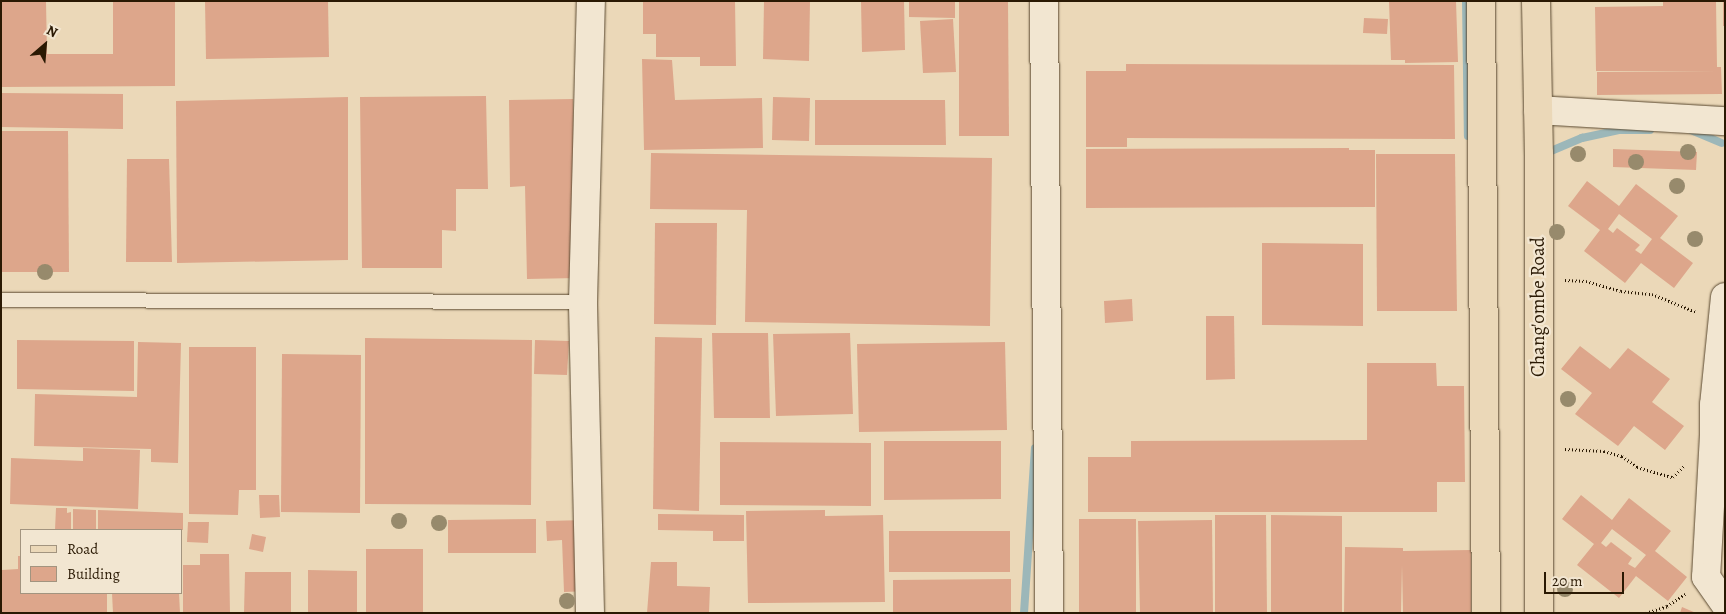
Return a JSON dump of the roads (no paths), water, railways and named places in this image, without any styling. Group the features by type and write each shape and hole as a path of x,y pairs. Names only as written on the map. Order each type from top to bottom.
{"main road":[{"path":"1481,1 1486,613"},
{"name":"Chang'ombe Road","path":"1536,1 1539,613"}],"street":[{"path":"590,613 584,302 591,1"},
{"path":"1044,1 1049,613"},
{"path":"1538,110 1725,121"},
{"path":"1723,310 1714,405 1706,577 1725,604"}],"lane":[{"path":"1,300 584,302"}],"waterway":[{"path":"1466,1 1468,136"},
{"path":"1551,151 1582,138 1621,130 1650,130"},
{"path":"1691,130 1721,143"},
{"path":"1024,613 1035,448"}]}
